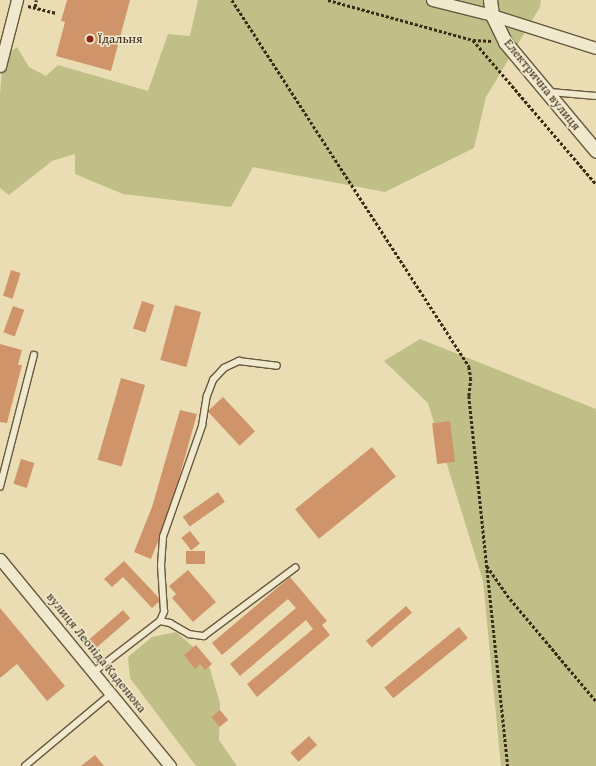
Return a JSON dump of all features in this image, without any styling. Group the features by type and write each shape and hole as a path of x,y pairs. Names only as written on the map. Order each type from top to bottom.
{"street":[{"path":"432,0 492,15 596,48"},
{"name":"Електрична вулиця","path":"490,0 492,15 505,42 596,151"},
{"path":"0,66 17,2"},
{"name":"вулиця Леоніда Каденюка","path":"0,558 170,766"}],"lane":[{"path":"547,92 596,96"},
{"path":"0,487 34,355"},
{"path":"94,672 160,621 164,612 161,566 163,537 202,426 206,396 213,380 224,368 239,361 276,366"},
{"path":"160,621 170,623 189,634 204,636 295,568"},
{"path":"25,766 112,694"}],"path":[{"path":"35,7 36,0"},
{"path":"232,0 469,367 471,378 469,396 508,766"},
{"path":"328,0 473,40 505,42"},
{"path":"17,2 56,13"},
{"path":"473,40 596,184"},
{"path":"486,566 507,595 596,701"}],"green space":[{"path":"198,0 541,0 540,7 486,97 474,148 385,192 253,167 231,207 123,194 75,174 75,154 52,161 9,195 0,188 0,95 3,58 17,47 29,67 46,76 58,65 148,91 168,34 190,36"},
{"path":"420,339 596,409 596,766 501,766 483,581 428,403 384,361"},
{"path":"176,632 207,659 220,703 219,740 237,766 196,766 130,678 128,657 152,637"}],"building":[{"name":"Їдальня","path":"67,0 130,0 111,71 56,56 65,22 61,21"},
{"path":"11,270 21,273 13,299 3,296"},
{"path":"142,301 154,305 145,333 133,329"},
{"path":"175,305 201,312 186,367 160,360"},
{"path":"13,306 24,310 15,336 3,332"},
{"path":"0,344 22,350 18,365 22,365 7,423 0,422"},
{"path":"121,378 145,385 122,467 98,460"},
{"path":"223,397 255,431 240,446 208,411"},
{"path":"180,410 197,414 169,514 151,559 134,552 152,507"},
{"path":"450,421 455,462 437,464 432,423"},
{"path":"372,447 396,477 319,539 295,509"},
{"path":"21,459 34,463 27,488 13,484"},
{"path":"218,492 225,502 190,526 183,517"},
{"path":"190,531 200,544 191,550 181,538"},
{"path":"186,551 205,551 205,564 186,564"},
{"path":"124,561 161,600 152,608 123,577 112,587 104,579"},
{"path":"188,570 216,602 193,622 172,598 176,594 169,586"},
{"path":"290,577 327,621 322,625 330,635 257,697 247,684 313,629 306,620 240,676 230,664 296,608 288,599 222,655 212,643"},
{"path":"406,606 412,613 372,648 366,641"},
{"path":"0,608 65,686 47,701 17,664 0,678"},
{"path":"123,610 130,618 96,648 88,640"},
{"path":"459,627 468,638 393,698 384,687"},
{"path":"196,645 212,664 205,670 200,664 195,669 184,655"},
{"path":"220,710 228,720 220,727 211,717"},
{"path":"309,736 317,745 298,762 290,753"},
{"path":"95,755 104,766 81,766"}],"place":[{"name":"Їдальня","path":"90,39"}]}
